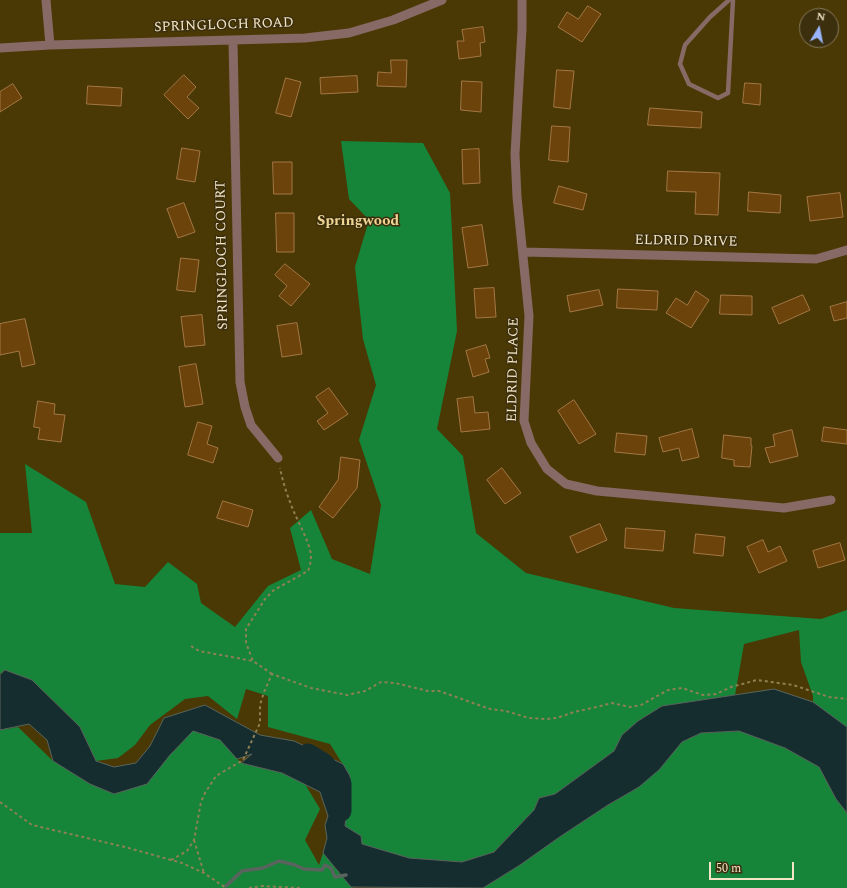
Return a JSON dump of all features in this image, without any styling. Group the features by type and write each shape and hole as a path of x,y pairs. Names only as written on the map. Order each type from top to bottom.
{"street":[{"path":"46,0 50,45"},
{"name":"SPRINGLOCH ROAD","path":"0,48 50,45 305,38 349,33 393,20 442,0"},
{"name":"ELDRID PLACE","path":"522,0 522,29 515,154 517,197 529,316 524,421 531,443 547,469 566,484 597,491 784,508 831,500"},
{"name":"SPRINGLOCH COURT","path":"233,41 240,382 245,407 251,425 278,458"},
{"name":"ELDRID DRIVE","path":"523,252 816,259 847,250"}],"lane":[{"path":"729,0 710,17 685,45 680,64 689,84 718,98 728,93 733,0"}],"path":[{"path":"253,661 246,643 246,629 265,598 274,590 308,571 311,564 308,544 293,510 278,458"},
{"path":"191,646 199,651 253,661 272,674 311,688 347,695 365,691 381,682 395,683 428,691 439,691 490,709 506,711 529,718 557,718 574,712 598,708 612,702 630,707 641,705 668,690 682,688 703,695 716,694 731,687 757,680 793,685 829,697 847,699"},
{"path":"171,860 187,851 194,840 201,802 216,776 243,760 260,723 260,705 272,674"},
{"path":"0,802 32,825 125,847 182,863 204,873 226,888"},
{"path":"194,840 204,873"},
{"path":"249,888 262,886 300,888"}],"green space":[{"path":"341,141 423,143 450,193 457,331 437,429 463,456 476,533 526,573 674,608 821,619 847,610 847,727 813,702 813,696 801,662 799,630 744,644 735,695 662,706 638,721 622,735 614,751 555,794 539,798 534,810 494,852 462,862 409,858 362,844 361,836 345,826 350,776 330,744 268,727 268,696 246,689 237,719 208,696 185,699 150,725 135,745 118,758 96,761 80,727 32,680 5,670 0,674 0,533 32,533 25,464 86,502 115,584 145,587 168,562 197,584 201,603 235,627 268,586 301,570 290,528 311,510 332,559 370,574 381,505 359,440 376,385 363,339 355,267 369,220 349,199"},
{"path":"18,727 53,761 90,784 170,755 193,731 220,740 241,763 282,773 305,784 320,809 305,840 319,865 323,853 351,887 355,888 0,888 0,730"},
{"path":"739,731 785,748 819,767 836,799 847,813 847,888 483,888 520,865 608,805 639,787 682,742 701,733"}],"water":[{"path":"5,670 32,680 80,727 96,761 114,767 136,763 150,746 164,718 205,705 260,735 294,741 343,764 350,776 345,826 361,836 362,844 409,858 462,862 494,852 534,810 539,798 555,794 614,751 622,735 638,721 662,706 774,689 813,702 847,727 847,813 836,799 819,767 785,748 739,731 701,733 682,742 659,770 639,787 608,805 520,865 483,888 351,887 323,853 327,838 325,825 328,816 320,792 282,773 241,763 252,754 237,759 220,740 193,731 170,755 147,784 114,794 90,784 53,761 47,740 29,724 0,730 0,675"}],"building":[{"path":"588,6 601,14 582,42 558,27 567,12 578,19"},
{"path":"483,27 485,42 480,43 481,56 459,59 457,41 464,41 462,30"},
{"path":"391,60 407,60 406,87 377,86 378,72 391,73"},
{"path":"557,70 574,71 570,109 554,107"},
{"path":"184,75 196,87 187,97 199,108 188,119 164,95"},
{"path":"357,76 358,92 321,94 320,78"},
{"path":"286,78 301,82 291,117 276,113"},
{"path":"462,81 482,82 481,112 461,110"},
{"path":"745,83 761,84 760,105 743,103"},
{"path":"13,84 22,98 0,112 0,92"},
{"path":"88,86 122,88 121,106 87,104"},
{"path":"650,108 702,112 701,128 648,125"},
{"path":"552,126 570,127 568,162 549,160"},
{"path":"182,148 200,151 195,182 177,179"},
{"path":"479,149 480,183 463,184 462,150"},
{"path":"273,162 292,162 292,194 274,194"},
{"path":"668,171 720,173 718,215 695,214 696,192 667,191"},
{"path":"559,186 587,194 583,210 554,203"},
{"path":"749,192 781,195 780,213 748,211"},
{"path":"840,193 843,217 810,221 807,197"},
{"path":"184,203 195,232 178,238 167,209"},
{"path":"276,213 294,213 294,252 277,252"},
{"path":"482,225 488,265 468,268 462,228"},
{"path":"181,258 199,260 195,292 177,290"},
{"path":"285,264 310,284 291,306 279,296 287,286 275,275"},
{"path":"494,288 496,317 476,318 474,289"},
{"path":"618,289 658,291 657,310 617,308"},
{"path":"599,290 603,305 570,312 567,296"},
{"path":"696,291 709,300 691,328 666,313 676,298 687,305"},
{"path":"721,295 752,296 752,315 720,314"},
{"path":"803,295 810,310 779,324 772,308"},
{"path":"847,302 847,318 834,321 830,307"},
{"path":"202,315 205,345 185,347 181,317"},
{"path":"25,319 35,364 22,367 19,351 0,355 0,324"},
{"path":"297,323 302,354 282,357 277,326"},
{"path":"486,345 490,358 485,359 489,372 473,377 466,351"},
{"path":"196,364 203,404 185,407 179,367"},
{"path":"329,388 348,414 324,430 317,421 328,413 316,397"},
{"path":"473,397 475,413 488,412 490,429 461,432 457,399"},
{"path":"574,400 596,434 579,444 558,411"},
{"path":"38,401 55,404 54,414 65,415 61,442 38,439 40,428 34,427"},
{"path":"198,422 212,426 207,444 218,448 213,463 188,455"},
{"path":"824,427 847,430 847,444 822,441"},
{"path":"692,429 699,457 682,461 679,448 663,452 659,438"},
{"path":"792,430 798,456 770,463 765,448 775,446 773,435"},
{"path":"617,433 647,436 645,455 615,452"},
{"path":"724,435 751,438 752,446 750,467 734,466 734,460 722,458"},
{"path":"341,457 360,460 357,488 333,518 319,507 338,480"},
{"path":"502,468 521,493 505,504 487,480"},
{"path":"223,501 253,510 248,527 217,518"},
{"path":"600,524 607,540 577,553 570,537"},
{"path":"626,528 665,531 663,551 625,548"},
{"path":"696,534 725,537 723,556 694,553"},
{"path":"763,540 768,552 780,546 787,561 759,573 747,547"},
{"path":"840,543 845,560 818,568 813,551"}],"waterway":[{"path":"308,754 323,763 341,783 341,811"},
{"path":"226,886 242,871 263,868 279,861 304,869 322,870 325,865 331,868 335,877 346,875"}],"district":[{"name":"Springwood","path":"358,222"}]}
